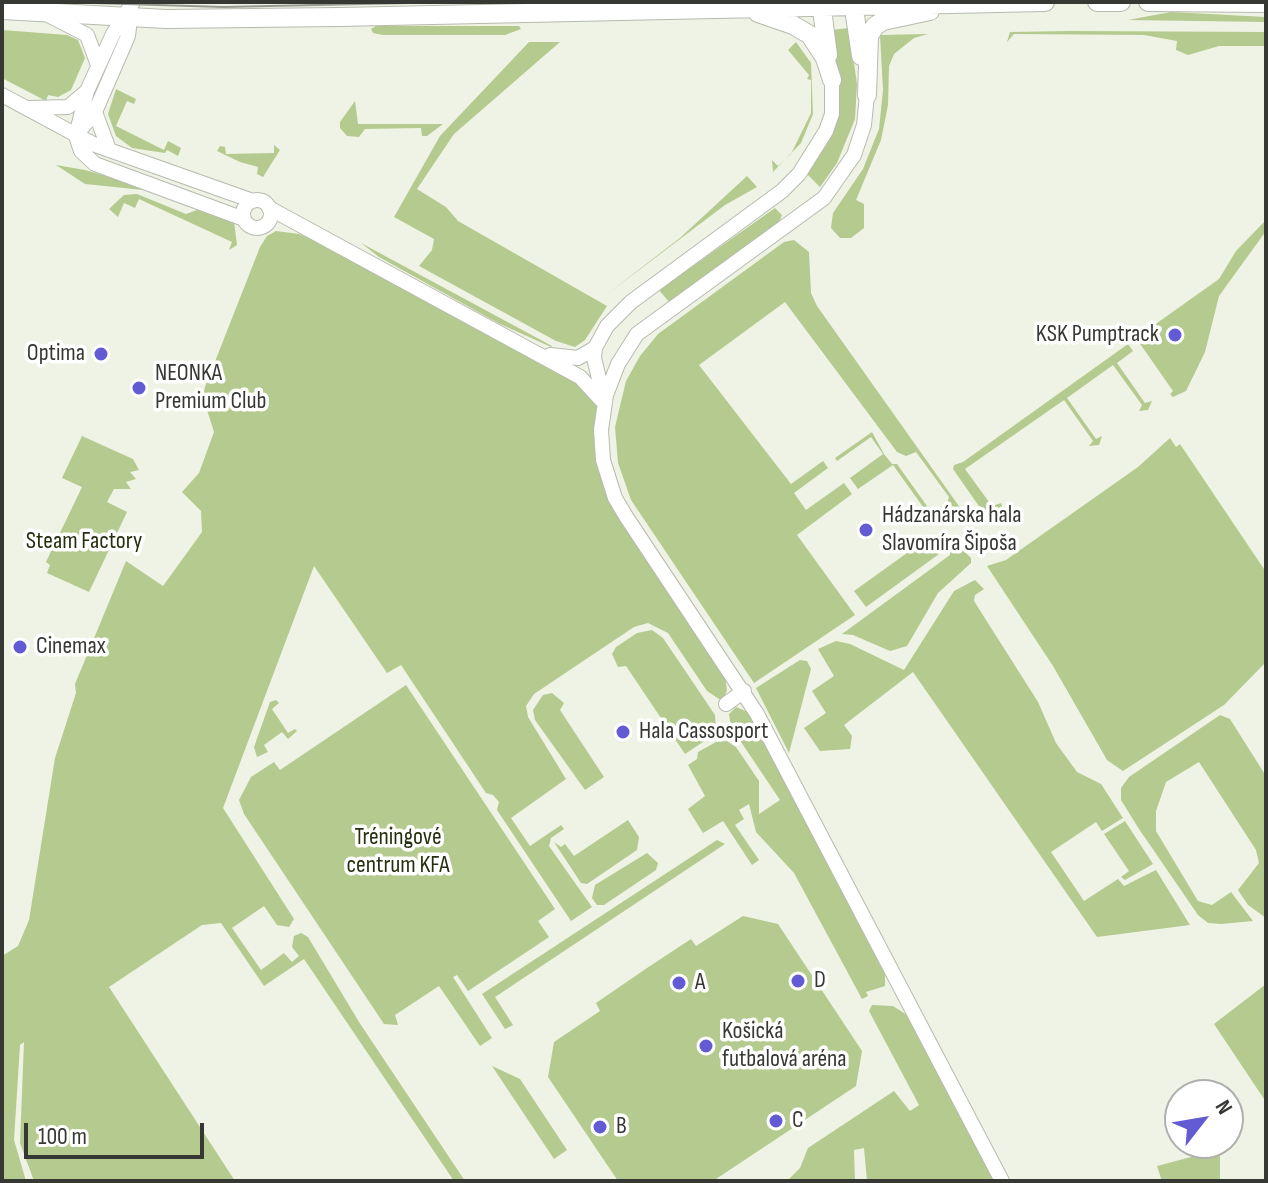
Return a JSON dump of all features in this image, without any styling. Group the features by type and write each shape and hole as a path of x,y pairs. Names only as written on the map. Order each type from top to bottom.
{"street":[{"path":"2,10 46,15 129,13 166,19 550,15 853,3 937,5 1045,2"},
{"path":"1097,2 1121,2"},
{"path":"1148,2 1266,3"},
{"path":"853,3 867,95"},
{"path":"541,354 578,358 595,348 607,326 623,309 782,191 799,174 826,131 832,114 832,80 821,4"},
{"path":"604,403 618,364 642,330 824,198 857,149 867,95 869,36 875,26 887,19 924,15 937,5"},
{"path":"740,9 805,30 822,51 832,80"},
{"path":"129,13 87,91 76,136 81,151 95,164 162,186 244,219 253,228 266,225 305,228"},
{"path":"76,136 95,112 129,13"},
{"path":"46,15 82,30 92,40 99,66"},
{"path":"27,108 63,108 87,91"},
{"path":"2,95 76,136 253,201 261,201 305,228 541,354 580,377 604,403"},
{"path":"95,112 108,147"},
{"path":"244,219 246,206 253,201"},
{"path":"266,225 271,217 269,208"},
{"path":"595,348 604,403 603,460 615,498 744,691 1002,1181"},
{"path":"580,377 599,378 618,364"},
{"path":"726,704 744,691"}],"green space":[{"path":"1171,12 1266,17 1266,22 1128,20"},
{"path":"376,26 519,26 521,29 505,35 383,35 373,33 371,29"},
{"path":"849,28 857,84 855,119 837,163 820,187 807,174 828,142 837,114 839,94 831,30"},
{"path":"2,30 67,35 78,40 85,58 71,90 58,97 48,95 46,101 2,78"},
{"path":"1010,32 1266,32 1266,46 1219,46 1188,55 1176,50 1177,41 1144,35 1014,34 1007,42"},
{"path":"928,34 914,38 894,54 889,66 888,105 881,140 856,200 864,204 864,228 851,238 840,238 831,228 833,213 863,169 879,129 883,90 880,35"},
{"path":"529,42 560,42 454,134 417,189 446,207 458,221 607,306 585,340 575,347 556,341 419,266 432,250 434,239 394,217 440,136"},
{"path":"796,42 811,63 813,114 801,143 792,153 811,113 811,80 807,79 809,75 788,50"},
{"path":"116,89 136,99 134,104 127,101 116,126 164,150 168,141 181,148 178,156 167,150 165,153 132,148 116,136 108,114"},
{"path":"355,101 358,124 443,124 427,136 422,136 421,128 365,129 359,137 347,136 340,128 340,122"},
{"path":"274,145 280,150 263,177 257,174 258,167 217,151 220,146 225,147 226,154 274,153"},
{"path":"56,165 144,187 143,190 85,184"},
{"path":"747,176 757,187 725,205 606,295 681,237"},
{"path":"137,194 186,214 197,210 234,221 237,245 229,250 232,242 139,199 135,208 124,203 118,217 109,209 124,195"},
{"path":"775,208 782,215 779,222 669,302 659,290"},
{"name":"KSK Pumptrack","path":"1266,220 1266,231 1219,296 1205,352 1186,391 1173,397 1170,394 1173,391 1136,338 1219,279 1236,251"},
{"path":"276,231 299,234 358,259 592,391 598,402 594,436 605,491 725,676 727,690 724,698 719,699 707,691 668,633 648,623 634,627 534,694 526,706 528,717 566,779 511,818 530,846 561,825 564,829 551,838 549,846 592,907 571,921 497,810 499,802 486,793 401,665 387,673 314,566 223,808 294,919 289,927 277,925 264,906 232,928 261,970 284,953 292,962 299,956 292,947 294,936 301,933 308,937 359,1022 465,1181 454,1181 304,959 264,986 221,923 202,925 109,987 235,1181 34,1181 20,1143 24,1042 20,1045 14,1140 26,1181 2,1181 2,956 18,946 29,920 55,758 76,693 75,684 126,561 163,586 202,532 201,511 182,492 199,473 214,432 203,397 205,387 260,247 267,236"},
{"path":"794,240 809,252 811,293 817,306 961,509 952,515 946,507 949,497 916,452 906,456 897,452 785,302 699,365 791,484 823,461 828,468 794,493 806,510 844,483 852,494 797,535 855,615 754,683 631,500 618,463 615,427 626,381 640,356 658,334 784,242"},
{"path":"361,243 552,346 498,323 379,257"},
{"path":"1128,344 1133,351 1117,363 1145,403 1152,401 1148,410 1139,411 1142,405 1113,365 1067,398 1096,439 1102,436 1099,445 1089,446 1093,441 1064,400 965,469 992,506 1001,503 1003,509 993,518 983,512 953,469 954,465 963,462"},
{"path":"872,432 884,454 892,464 897,464 932,513 931,518 893,465 858,489 850,478 883,454 871,437 837,461 835,458"},
{"name":"Steam Factory","path":"82,436 133,459 139,470 130,472 136,479 126,482 131,489 114,489 107,502 127,512 89,592 47,573 50,565 46,562 82,487 62,478"},
{"path":"1170,438 1176,447 1180,444 1266,572 1266,662 1224,705 1123,771 1107,760 1053,666 987,566 1006,560 1138,467"},
{"path":"928,538 939,554 866,607 854,591"},
{"path":"954,541 971,558 971,563 938,593 907,646 890,651 853,635 842,634 950,555 950,545"},
{"path":"975,580 984,589 975,595 974,601 1038,702 1056,743 1077,772 1101,784 1123,818 1102,831 1096,822 1051,852 1084,901 1118,879 1124,886 1156,870 1190,925 1097,937 913,672 844,725 852,736 850,749 820,751 804,728 826,713 812,691 834,676 818,649 836,641 850,644 904,670 954,591"},
{"path":"652,630 663,638 715,715 716,728 709,738 685,754 626,666 618,667 612,654 616,647 637,633"},
{"path":"800,660 807,661 811,669 789,753 756,688"},
{"name":"Tréningové centrum KFA","path":"406,685 555,909 538,921 549,937 468,991 457,975 453,977 492,1038 480,1046 439,986 395,1015 398,1025 384,1024 244,814 239,800 251,777 274,762 280,770"},
{"path":"552,693 564,703 560,710 604,777 585,790 535,720 533,710 543,695"},
{"path":"276,700 279,703 272,709 288,733 297,731 288,739 282,732 264,745 268,752 257,757 254,747 270,702"},
{"path":"736,707 748,712 885,974 885,986 866,992 868,996 862,999 794,873 756,832 749,804 739,810 744,819 735,825 759,860 752,865 723,821 703,833 688,809 705,796 688,765 697,759 698,752 716,742 727,741 736,747 759,781 759,814 780,800 731,727 729,714"},
{"path":"1220,715 1230,719 1266,776 1266,918 1248,905 1238,890 1259,863 1256,850 1199,762 1166,782 1156,811 1156,831 1198,901 1212,905 1231,892 1253,921 1221,924 1208,923 1198,915 1121,800 1121,788 1129,777"},
{"path":"628,820 639,837 637,850 587,884 581,883 554,842 561,847 565,844 574,856"},
{"path":"1125,821 1153,864 1125,880 1121,877 1129,871 1104,834"},
{"path":"717,840 725,844 495,997 513,1025 505,1029 482,994"},
{"path":"647,853 658,863 656,870 604,905 597,905 592,898 595,885"},
{"name":"Košická futbalová aréna","path":"743,916 778,924 862,1051 856,1086 713,1181 618,1181 548,1077 554,1042 600,1011 596,1003 647,968 691,939 696,946"},
{"path":"1266,984 1266,1102 1214,1024"},
{"path":"872,1005 893,1006 907,1015 995,1181 867,1181 864,1148 854,1150 855,1181 787,1181 800,1168 808,1148 894,1091 910,1111 919,1105 869,1011"},
{"path":"492,1066 520,1079 567,1150 554,1159"},
{"path":"1183,1159 1220,1159 1220,1180 1162,1181 1157,1166"}],"tram line":[{"path":"61,2 223,7 456,2"}],"place":[{"name":"KSK Pumptrack","path":"1175,335"},
{"name":"Optima","path":"101,354"},
{"name":"NEONKA Premium Club","path":"139,388"},
{"name":"Hádzanárska hala Slavomíra Šipoša","path":"866,530"},
{"name":"Cinemax","path":"20,647"},
{"name":"Hala Cassosport","path":"623,732"},
{"name":"D","path":"798,981"},
{"name":"A","path":"679,983"},
{"name":"Košická futbalová aréna","path":"706,1046"},
{"name":"C","path":"776,1121"},
{"name":"B","path":"600,1127"}]}
